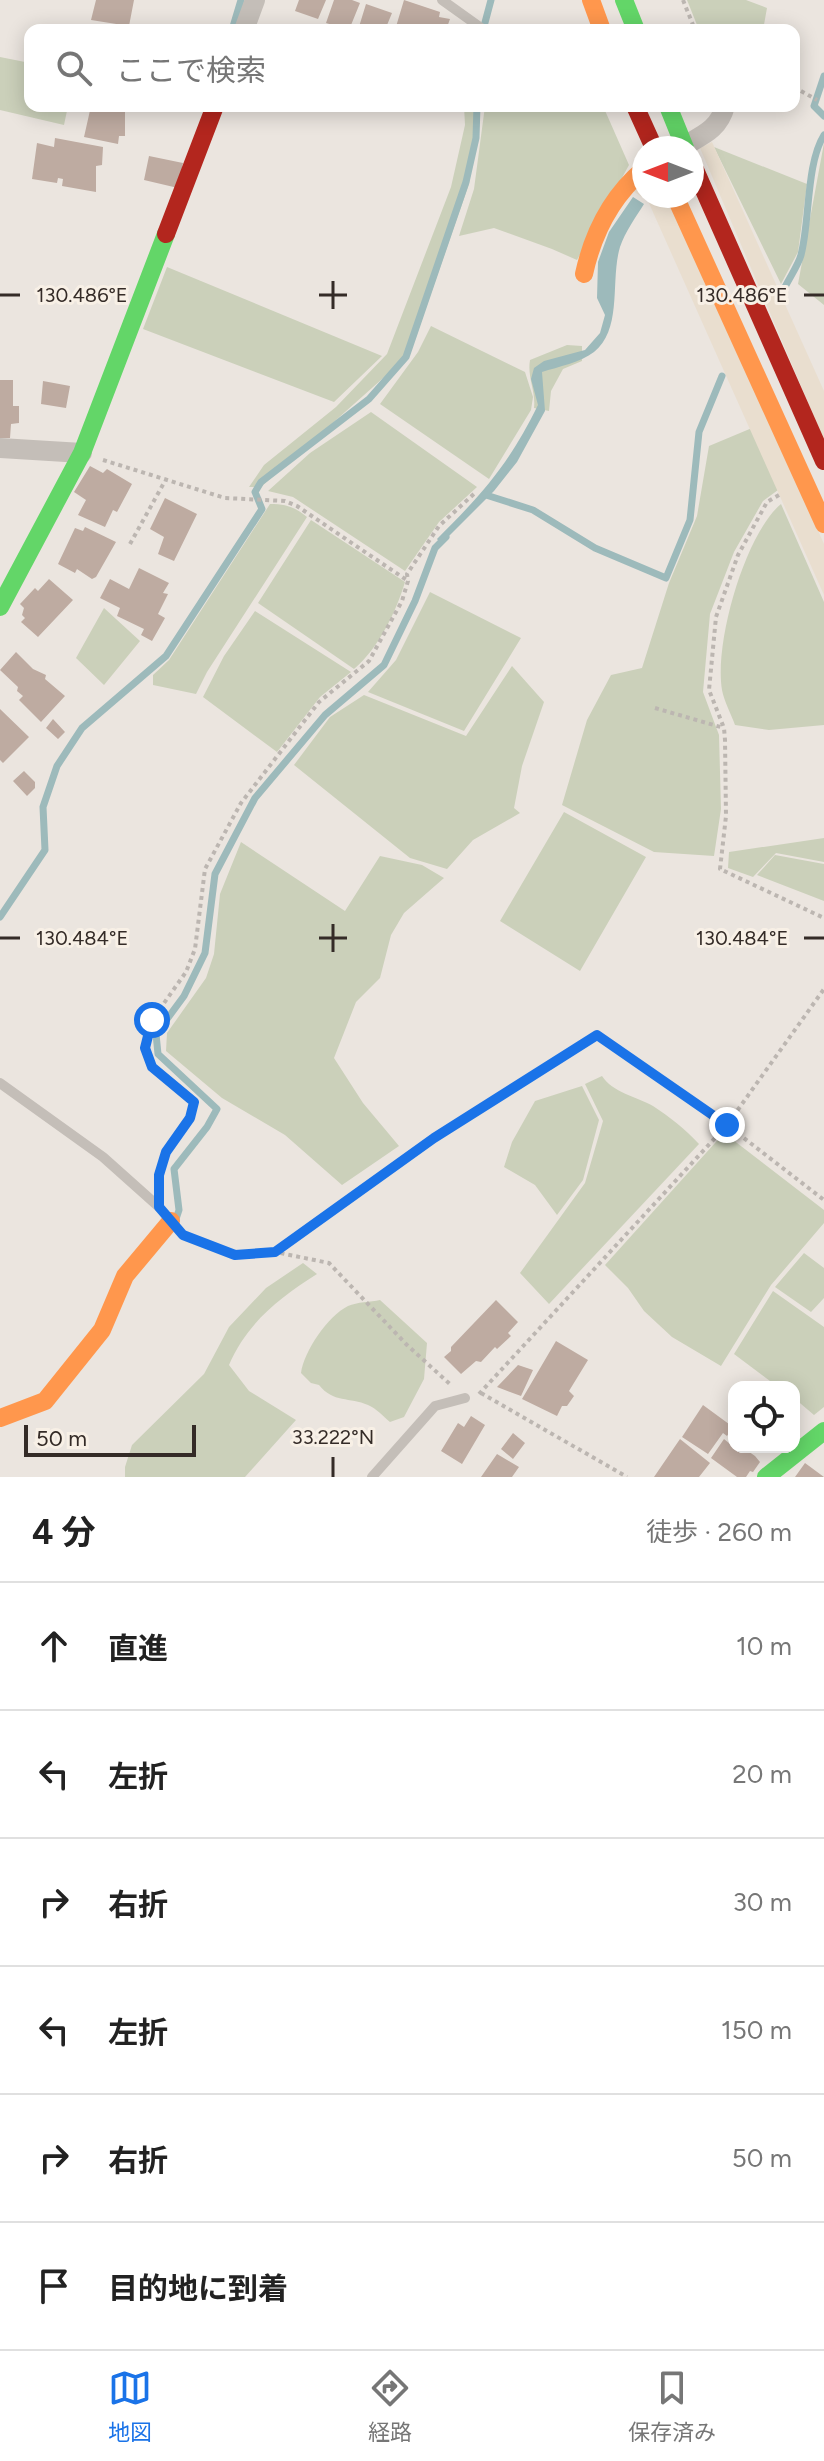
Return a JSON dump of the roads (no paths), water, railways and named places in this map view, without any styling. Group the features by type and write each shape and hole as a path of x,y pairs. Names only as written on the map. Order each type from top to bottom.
{"main road":[{"path":"591,0 600,24"},
{"path":"610,24 630,15"},
{"path":"0,607 82,453 213,112"},
{"path":"638,112 649,136"},
{"path":"670,112 680,136"},
{"path":"584,274 588,253 602,221 632,179"},
{"path":"704,190 824,461"},
{"path":"680,208 824,524"},
{"path":"0,1418 45,1401 102,1330 125,1276 165,1214"},
{"path":"766,1477 824,1431"}],"street":[{"path":"246,24 255,0"},
{"path":"704,137 716,127 724,112"},
{"path":"0,448 82,453"}],"lane":[{"path":"442,0 476,24"},
{"path":"0,1083 103,1157 165,1214"},
{"path":"372,1477 435,1406 465,1398"}],"water":[{"path":"632,198 632,208 642,208 620,247 609,331 594,352 583,359 542,372 545,411 517,462 494,491 441,544 437,539 494,477 527,426 538,405 531,379 534,368 544,361 585,350 600,333 605,315 597,298 598,262 609,232"}],"waterway":[{"path":"234,24 241,0"},
{"path":"485,24 491,0"},
{"path":"824,76 814,106 824,116"},
{"path":"0,917 45,850 43,807 57,766 82,728 166,656 262,509 255,492 261,482 369,399 406,357 466,182 476,138 477,112"},
{"path":"784,289 801,255 814,161 824,135"},
{"path":"486,495 533,510 595,548 666,578 690,520 699,432 722,376"},
{"path":"176,1219 179,1210 174,1169 217,1109 158,1054 156,1034 184,996 205,953 215,874 255,798 325,715 384,665 415,601 435,548 446,537"}]}
